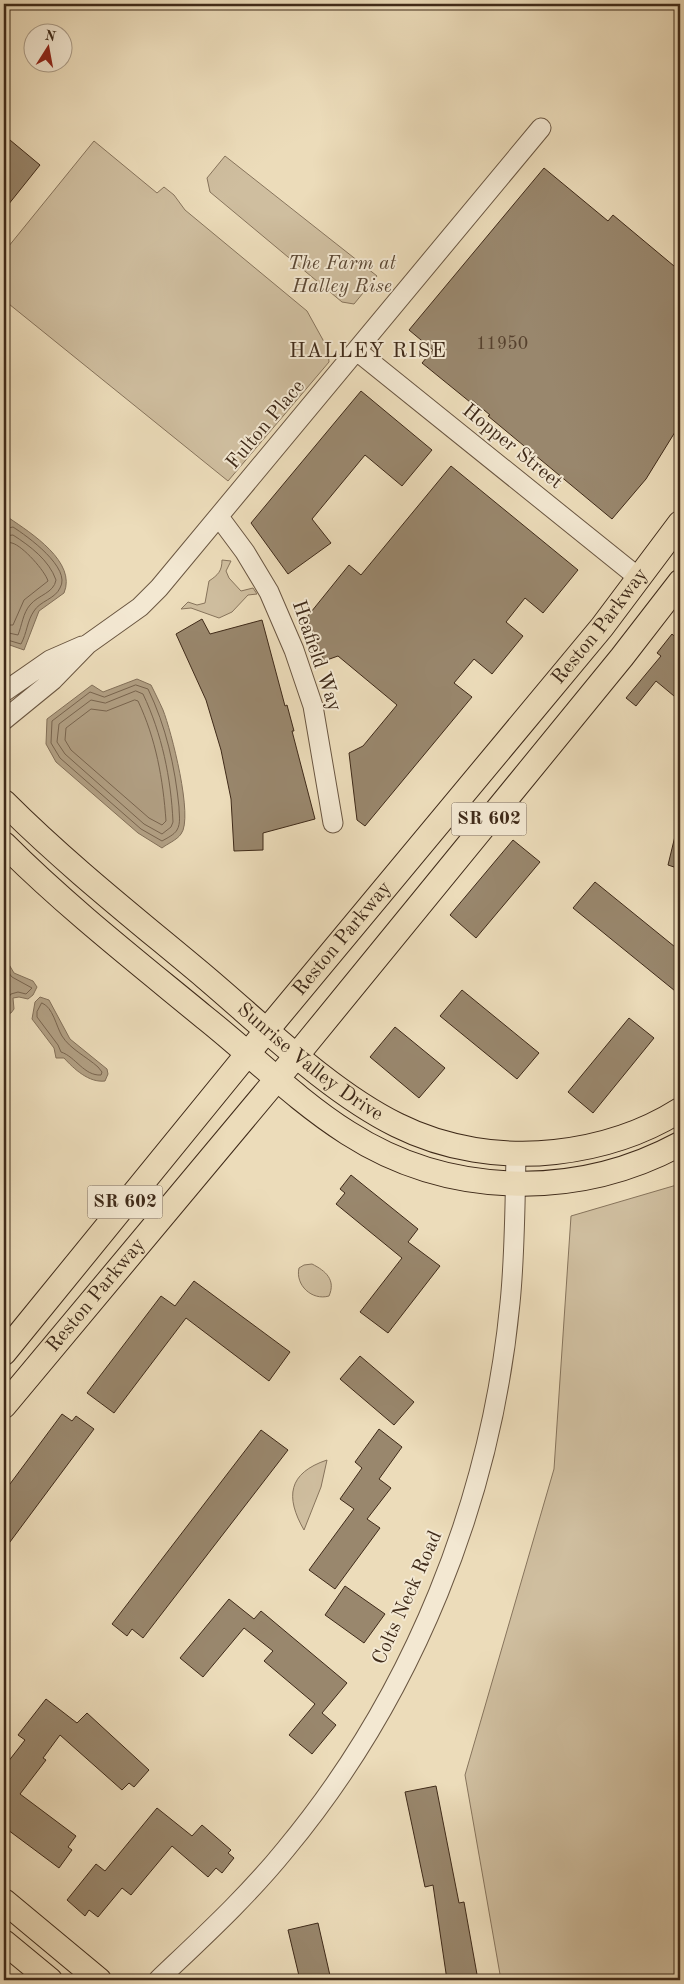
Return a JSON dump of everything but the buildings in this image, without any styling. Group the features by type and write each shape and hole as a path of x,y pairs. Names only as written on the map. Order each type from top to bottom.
{"main road":[{"name":"Reston Parkway","path":"4,1353 126,1200 602,627 680,523"},
{"name":"Reston Parkway","path":"4,1406 297,1054 622,657 680,582"},
{"name":"Sunrise Valley Drive","path":"4,802 85,878 267,1030 360,1103 410,1131 455,1146 516,1154 564,1151 607,1143 641,1131 680,1110"},
{"name":"Sunrise Valley Drive","path":"4,844 50,888 94,926 277,1078 346,1132 382,1152 442,1174 515,1185 557,1183 606,1173 647,1160 680,1144"},
{"path":"4,1901 99,1980"},
{"path":"4,1942 50,1980"}],"street":[{"name":"Fulton Place","path":"4,720 53,680 88,644 140,607 160,588 541,128"},
{"name":"Hopper Street","path":"357,351 639,578"},
{"name":"Heafield Way","path":"219,517 245,552 269,592 294,650 313,706 333,823"},
{"name":"Fulton Place","path":"4,692 50,660 88,644"},
{"name":"Colts Neck Road","path":"158,1980 257,1882 311,1817 370,1728 430,1613 448,1571 465,1521 482,1461 496,1400 511,1301 516,1154"}],"green space":[{"path":"94,141 157,193 164,187 174,195 185,210 307,311 328,349 329,362 228,481 4,300 4,252"},
{"name":"The Farm at Halley Rise","path":"225,156 377,276 354,304 342,302 210,192 207,178"},
{"path":"222,560 231,561 226,571 229,578 241,591 253,588 257,594 248,595 232,612 219,618 191,608 181,609 188,602 197,605 205,603 209,581 219,572"},
{"path":"680,1184 680,1980 501,1980 465,1775 554,1469 571,1216"},
{"path":"312,1264 322,1270 328,1277 331,1285 329,1296 323,1297 311,1294 302,1286 298,1274 299,1268"},
{"path":"327,1460 321,1487 304,1530 294,1507 294,1488 304,1472 314,1465"}],"water":[{"path":"9,518 50,550 64,570 66,581 64,593 39,611 24,650 4,643 4,524 6,525"},
{"path":"137,679 151,685 163,710 176,754 183,793 185,811 181,834 162,848 138,833 56,762 46,744 47,719 92,685 103,692"},
{"path":"4,956 14,973 33,981 37,987 33,995 28,999 13,998 14,1009 11,1013 4,1015"},
{"path":"40,997 49,1000 70,1039 107,1069 108,1074 105,1081 88,1078 77,1071 64,1058 56,1058 54,1048 32,1019 35,1002"}],"district":[{"name":"HALLEY RISE","path":"368,351"}]}
